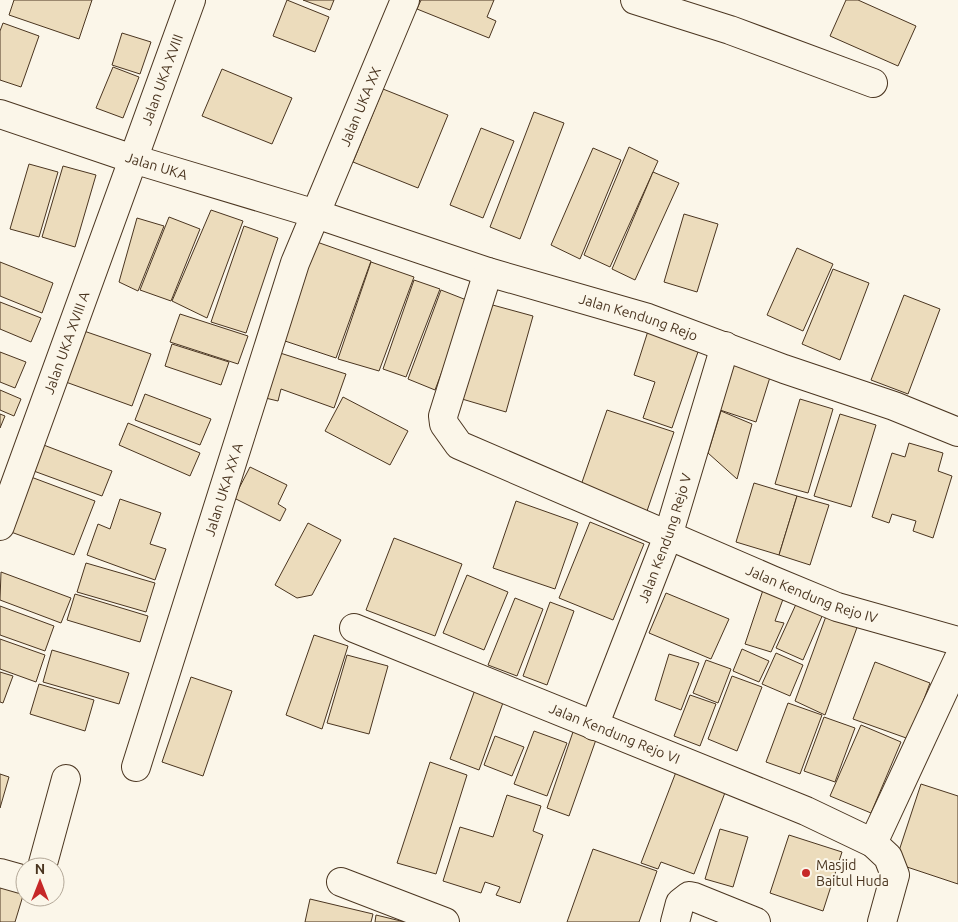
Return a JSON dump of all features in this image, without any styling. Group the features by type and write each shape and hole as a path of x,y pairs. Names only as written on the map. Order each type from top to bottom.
{"street":[{"name":"Jalan UKA XVIII","path":"133,159 191,0"},
{"name":"Jalan UKA XX","path":"316,214 404,0"},
{"path":"635,0 730,30 873,84"},
{"name":"Jalan UKA","path":"0,114 133,159 316,214"},
{"name":"Jalan UKA XVIII A","path":"0,526 133,159"},
{"name":"Jalan Kendung Rejo","path":"316,214 488,272 638,315 784,369 894,406 958,432"},
{"name":"Jalan UKA XX A","path":"136,767 296,263 316,214"},
{"name":"Jalan Kendung Rejo IV","path":"488,272 442,416 444,424 454,437 668,536 836,607 958,640"},
{"name":"Jalan Kendung Rejo V","path":"594,726 668,536 725,346"},
{"name":"Jalan Kendung Rejo VI","path":"354,628 806,811 873,843"},
{"path":"882,922 895,875 888,857 873,843 958,660"},
{"path":"45,857 66,779"},
{"path":"0,873 15,877"},
{"path":"341,882 445,922"},
{"path":"678,912 689,896 756,922"}],"building":[{"path":"14,0 92,0 79,39 9,15"},
{"path":"287,0 329,17 315,52 273,36"},
{"path":"303,0 334,0 330,10"},
{"path":"421,0 494,0 487,17 496,21 489,38 417,9"},
{"path":"846,0 858,0 916,26 898,66 830,36"},
{"path":"3,23 39,36 21,87 0,80 0,31"},
{"path":"122,33 151,42 140,74 112,65"},
{"path":"113,67 139,77 123,118 96,108"},
{"path":"222,69 292,98 272,144 202,116"},
{"path":"383,89 448,115 418,188 353,162"},
{"path":"534,112 564,123 520,239 490,227"},
{"path":"481,128 514,141 483,218 450,205"},
{"path":"629,147 658,161 610,267 584,255"},
{"path":"593,148 621,160 580,259 551,245"},
{"path":"29,164 58,172 39,237 10,229"},
{"path":"63,166 96,175 75,247 42,237"},
{"path":"653,172 679,183 635,280 612,269"},
{"path":"211,210 243,221 207,318 172,301"},
{"path":"684,214 718,224 697,292 664,282"},
{"path":"169,217 200,229 171,301 140,290"},
{"path":"137,218 164,226 138,291 119,282"},
{"path":"244,226 278,238 246,333 211,322"},
{"path":"314,241 371,261 336,358 279,339"},
{"path":"797,248 833,264 803,331 767,315"},
{"path":"0,262 53,283 42,313 0,296"},
{"path":"371,262 414,277 379,371 338,359"},
{"path":"833,269 869,283 840,360 802,344"},
{"path":"414,280 440,289 406,377 383,369"},
{"path":"441,290 469,301 435,390 408,379"},
{"path":"904,295 940,309 908,394 871,380"},
{"path":"0,302 41,318 31,342 0,329"},
{"path":"489,304 533,316 506,412 462,399"},
{"path":"180,314 248,336 238,364 170,342"},
{"path":"81,330 151,354 132,406 63,381"},
{"path":"648,331 699,349 672,428 643,418 655,382 634,375"},
{"path":"172,344 229,362 221,385 165,366"},
{"path":"0,352 26,362 15,388 0,382"},
{"path":"277,352 346,374 334,408 281,389 278,401 257,396"},
{"path":"735,361 771,374 756,422 720,410"},
{"path":"0,390 21,399 14,416 0,410"},
{"path":"145,394 211,419 200,445 135,420"},
{"path":"343,397 408,431 390,465 325,431"},
{"path":"800,399 833,409 808,493 775,484"},
{"path":"607,410 674,432 647,511 580,488"},
{"path":"721,411 752,424 737,479 708,453"},
{"path":"0,414 5,416 0,428"},
{"path":"840,414 876,425 851,507 814,496"},
{"path":"128,423 200,453 190,476 119,445"},
{"path":"909,443 943,453 938,471 952,476 933,538 913,531 916,521 892,514 889,523 872,517 892,453 905,457"},
{"path":"41,444 112,471 102,496 31,470"},
{"path":"250,467 287,485 278,504 286,509 280,521 234,498"},
{"path":"31,477 95,501 74,555 11,532"},
{"path":"754,483 797,496 779,555 736,542"},
{"path":"797,496 829,505 810,565 779,555"},
{"path":"120,499 161,513 150,544 166,549 155,580 87,555 98,524 110,529"},
{"path":"516,501 578,523 555,589 493,568"},
{"path":"590,522 644,544 613,620 559,598"},
{"path":"308,523 341,540 312,595 297,598 275,585"},
{"path":"394,538 462,564 435,636 366,610"},
{"path":"86,563 155,583 146,612 77,592"},
{"path":"1,572 71,598 61,623 0,600"},
{"path":"467,575 508,592 484,650 443,633"},
{"path":"765,584 786,591 775,621 784,623 771,652 745,644"},
{"path":"666,593 729,619 711,659 649,633"},
{"path":"75,594 148,616 140,642 67,620"},
{"path":"515,598 543,609 517,676 488,665"},
{"path":"550,602 574,611 547,685 523,676"},
{"path":"797,602 823,614 803,660 776,648"},
{"path":"0,606 54,626 45,651 0,635"},
{"path":"829,608 859,622 825,715 795,701"},
{"path":"314,635 348,646 322,729 286,715"},
{"path":"0,639 45,655 36,682 0,669"},
{"path":"742,649 769,661 759,682 733,671"},
{"path":"52,650 129,673 119,704 43,682"},
{"path":"776,653 803,665 790,696 762,684"},
{"path":"669,654 699,663 681,710 655,700"},
{"path":"347,655 388,666 369,734 327,723"},
{"path":"706,660 731,669 718,703 693,693"},
{"path":"875,662 930,683 909,739 853,719"},
{"path":"0,672 13,676 3,703 0,702"},
{"path":"732,676 762,687 737,751 708,739"},
{"path":"191,677 232,691 203,776 162,762"},
{"path":"39,684 94,700 85,731 30,714"},
{"path":"476,687 505,697 479,770 450,759"},
{"path":"690,695 716,704 700,746 674,736"},
{"path":"788,703 822,715 800,774 766,762"},
{"path":"824,717 855,728 835,782 804,771"},
{"path":"861,725 901,742 871,813 830,796"},
{"path":"575,726 598,734 569,816 547,808"},
{"path":"534,731 567,743 547,796 514,784"},
{"path":"495,736 524,747 512,776 484,765"},
{"path":"430,762 467,775 436,874 397,863"},
{"path":"676,772 726,790 694,874 661,862 658,869 641,863"},
{"path":"0,774 9,777 0,808"},
{"path":"921,784 958,796 958,884 895,863"},
{"path":"507,795 541,806 533,831 543,835 520,903 496,895 500,887 485,882 481,893 443,881 460,827 493,837"},
{"path":"720,829 748,837 733,887 705,879"},
{"name":"Masjid Baitul Huda","path":"789,835 842,852 823,911 770,893"},
{"path":"593,849 657,871 639,922 567,922"},
{"path":"0,881 15,886 15,907 20,907 15,922 0,922"},
{"path":"310,899 373,914 371,922 305,922"},
{"path":"376,915 405,922 375,922"}],"place":[{"name":"Masjid Baitul Huda","path":"806,873"}]}
